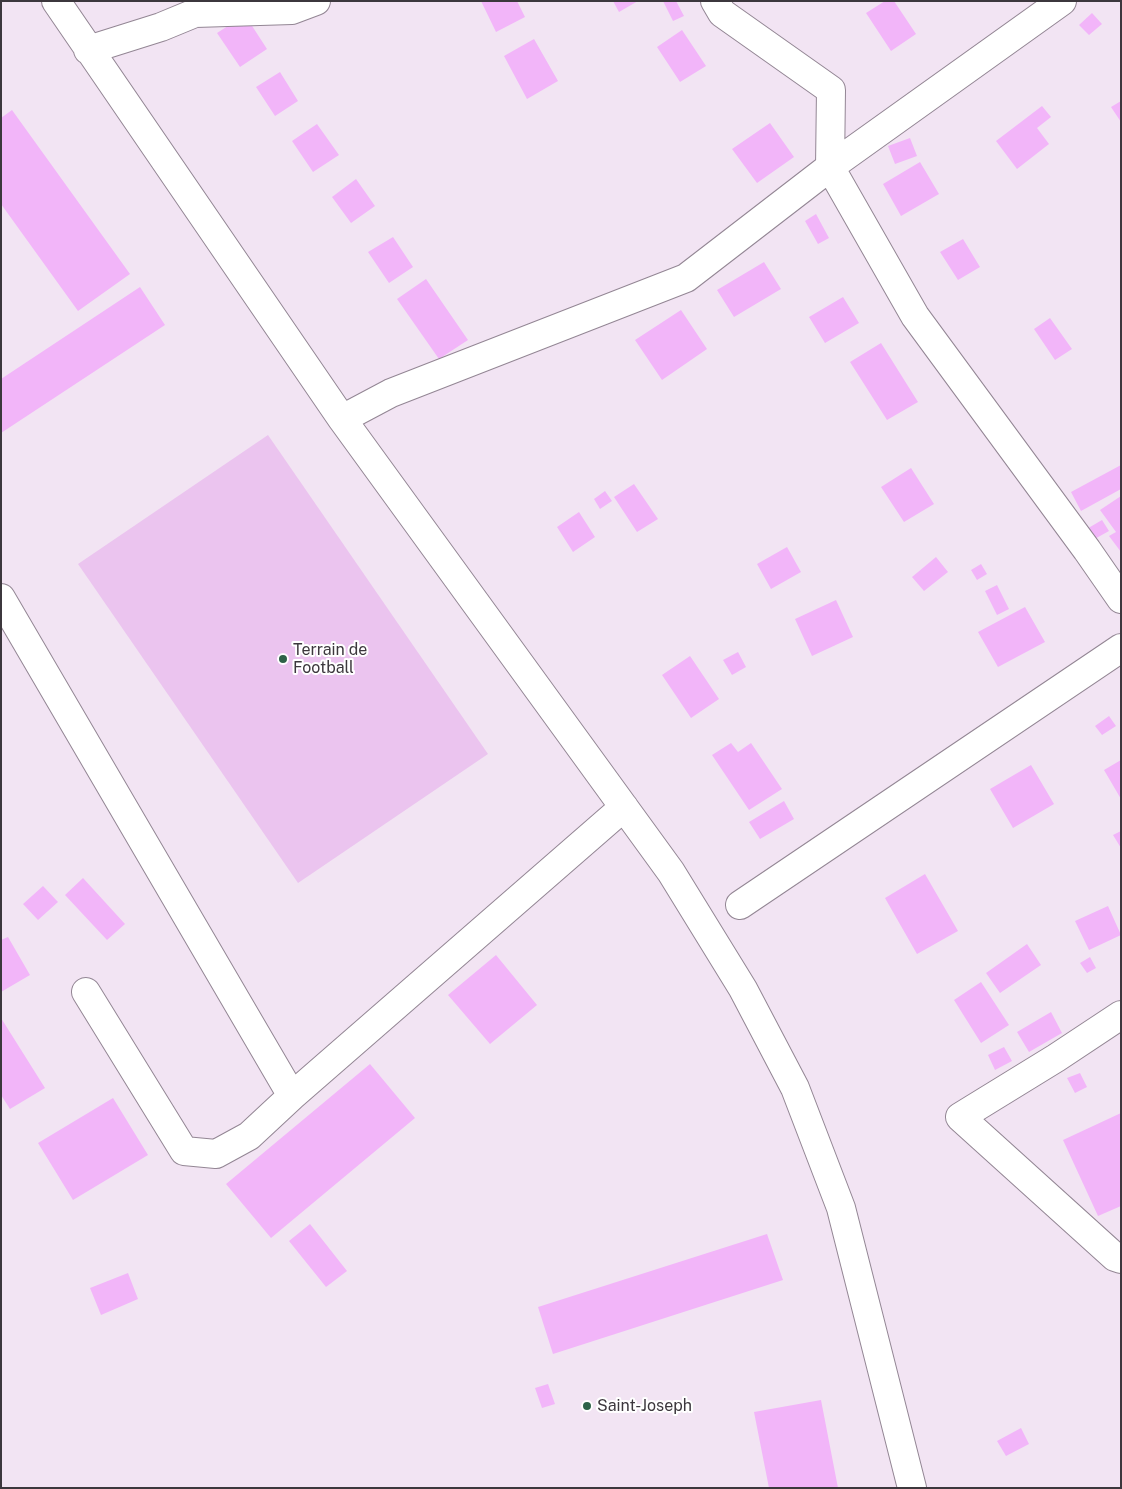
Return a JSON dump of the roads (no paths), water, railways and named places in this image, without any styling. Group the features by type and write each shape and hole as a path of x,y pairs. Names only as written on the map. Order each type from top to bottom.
{"street":[{"path":"56,1 342,419 671,872 743,989 795,1088 841,1208 912,1488"},
{"path":"88,50 161,27 195,13 292,10 316,1"},
{"path":"715,1 722,13 831,90 830,167 915,316 1121,599"},
{"path":"342,419 391,393 686,278 830,167 1062,1"},
{"path":"1,598 292,1096"},
{"path":"740,906 1121,648"},
{"path":"86,992 184,1151 216,1154 248,1136 624,807"},
{"path":"1121,1015 1056,1058 960,1117 1115,1257 1121,1259"}],"place":[{"name":"Terrain de Football","path":"283,659"},
{"name":"Saint-Joseph","path":"587,1406"}]}
